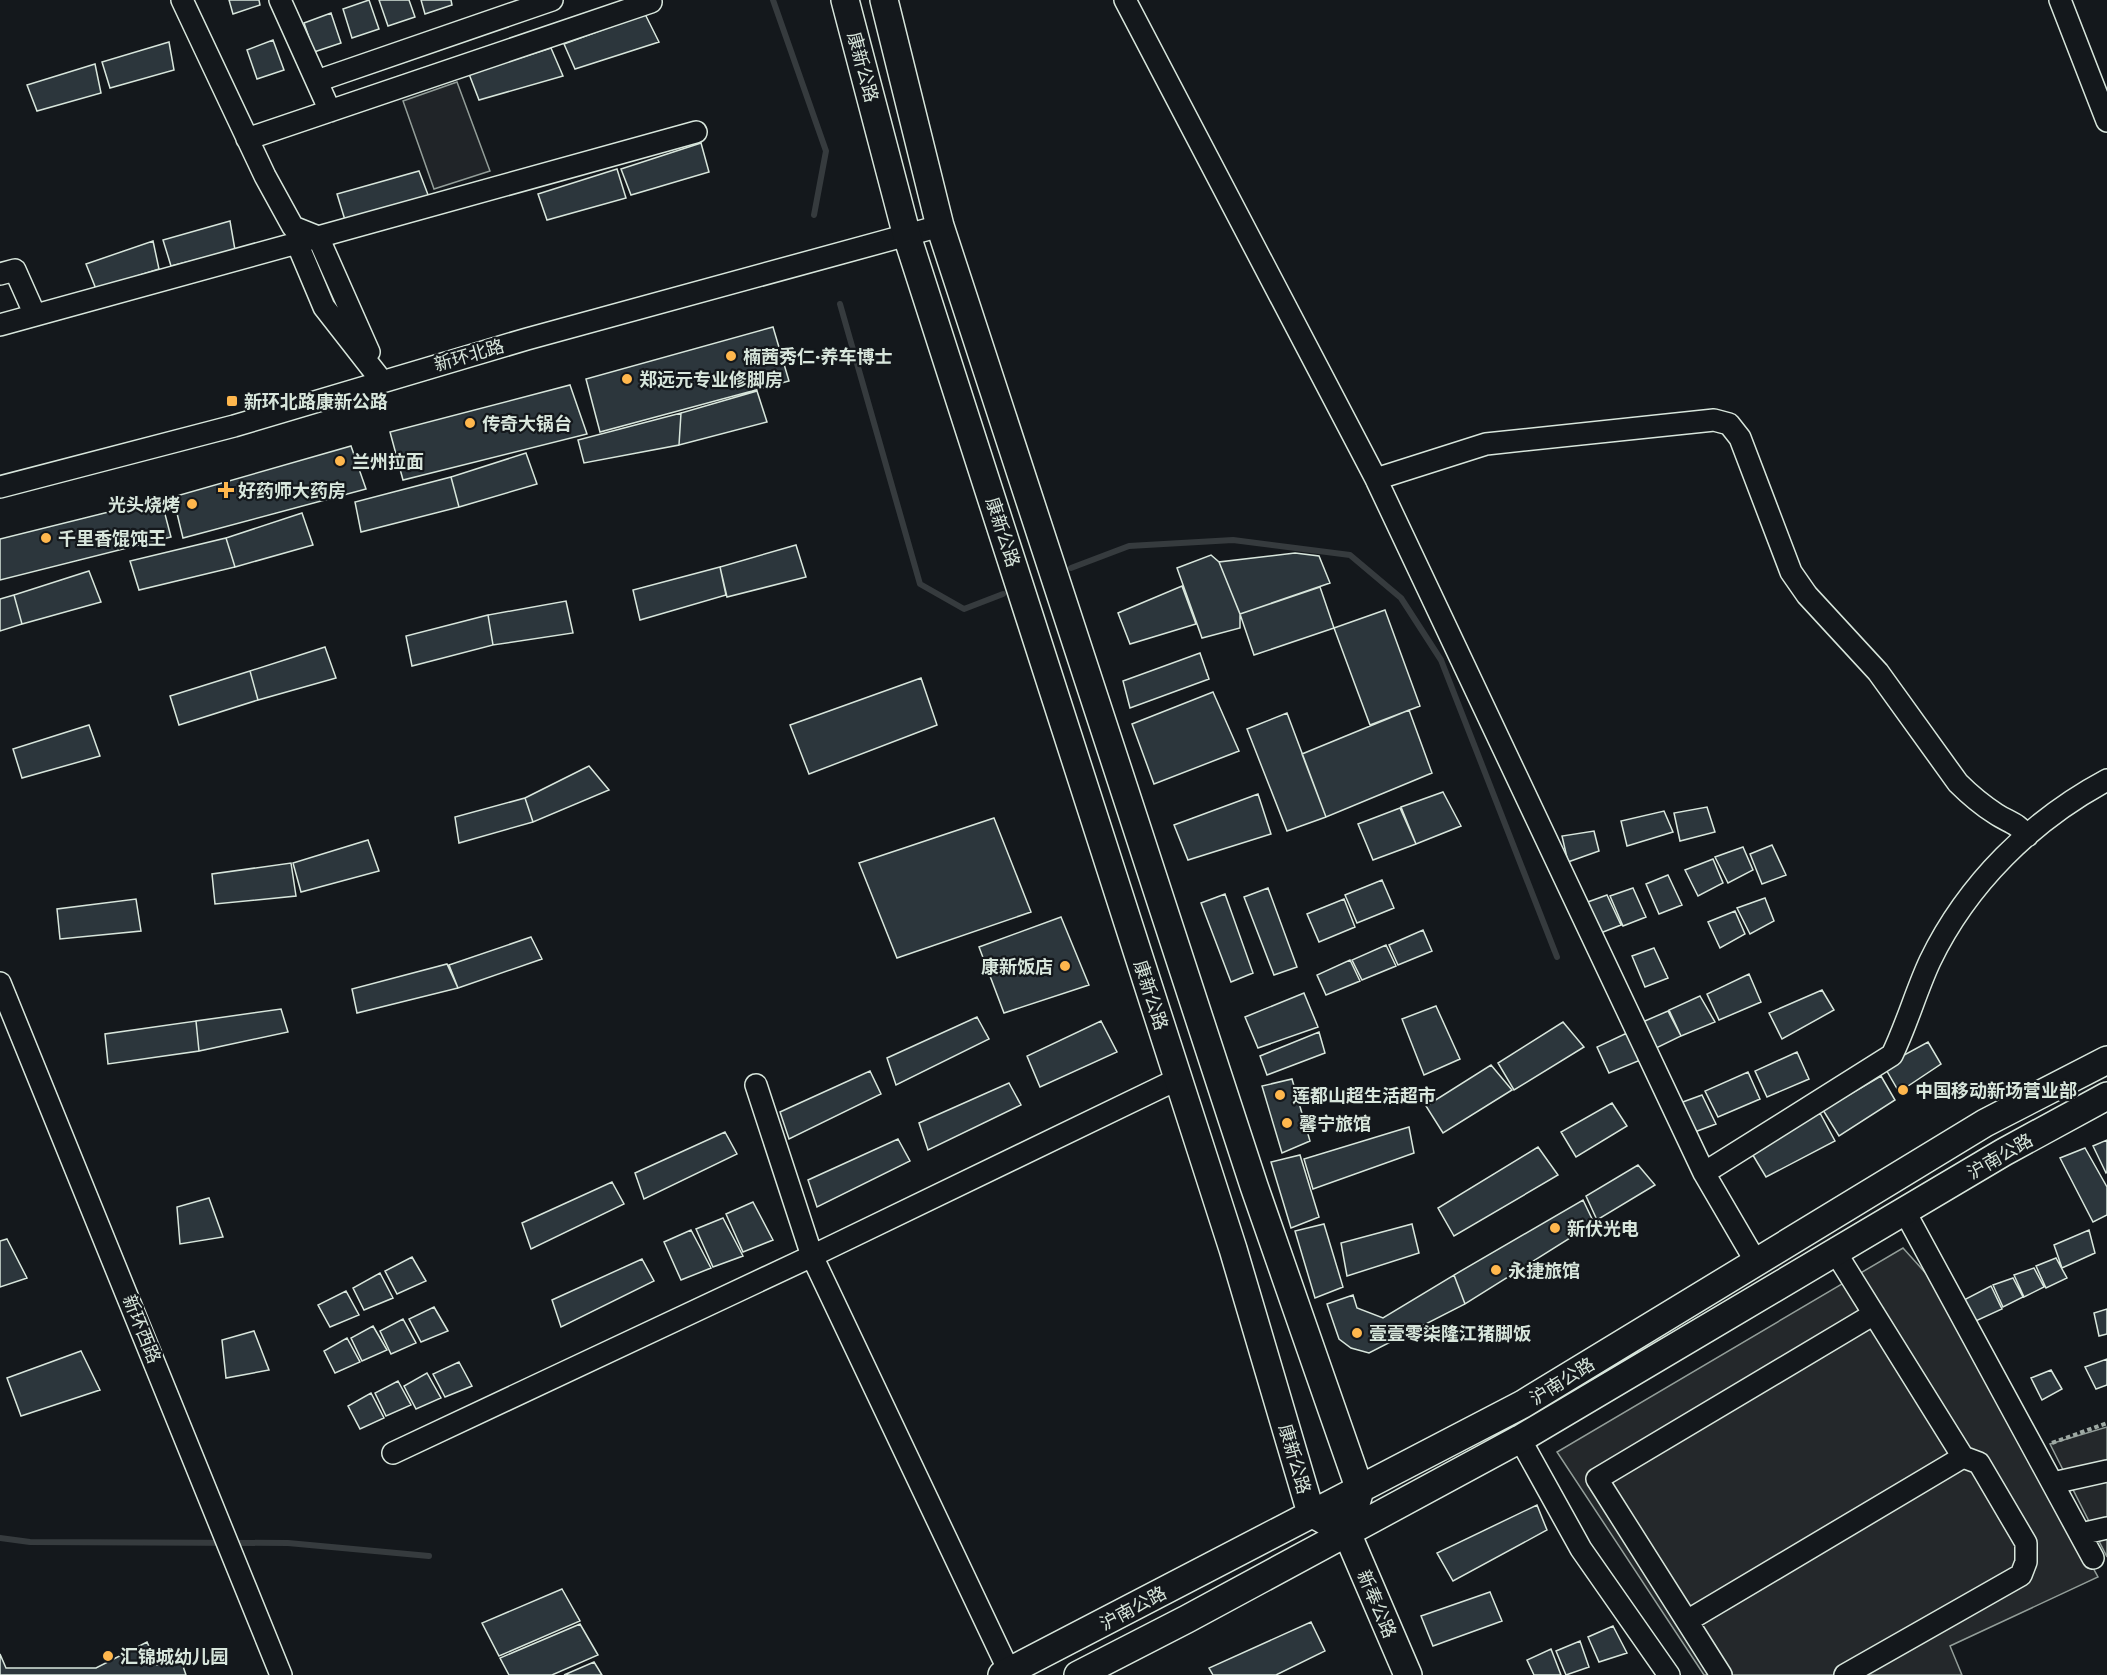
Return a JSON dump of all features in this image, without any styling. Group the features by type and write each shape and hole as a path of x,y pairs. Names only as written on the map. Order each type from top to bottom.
{"main road":[{"name":"康新公路","path":"845,0 907,236 1233,1250 1311,1513 1347,1533"},
{"name":"康新公路","path":"884,0 940,226 1254,1186 1360,1490"},
{"name":"沪南公路","path":"1006,1673 1523,1404 1985,1123 2107,1060"},
{"name":"沪南公路","path":"1078,1675 1520,1439 2004,1152 2107,1096"},
{"path":"1347,1533 1360,1490"},
{"name":"新奉公路","path":"1347,1533 1408,1675"}],"street":[{"path":"182,0 247,139 293,227 318,237 381,380"},
{"path":"280,0 330,111"},
{"path":"317,81 517,6 552,0"},
{"path":"1125,0 1376,479 1704,1173 1756,1262"},
{"path":"2060,0 2107,121"},
{"path":"247,139 651,2"},
{"path":"517,6 533,42"},
{"path":"0,325 696,132"},
{"name":"新环北路","path":"0,487 234,426 381,380 940,226"},
{"path":"297,243 324,307 381,380"},
{"path":"0,274 15,270 35,315"},
{"path":"1376,479 1486,444 1714,420 1729,424 1740,438 1791,572 1807,595 1878,672 1958,783 1972,798 1998,816 2020,825 2027,836"},
{"path":"1704,1173 1892,1055 1930,962 1966,898 2013,847 2075,796 2107,780"},
{"name":"新环西路","path":"0,983 242,1573 281,1675"},
{"path":"393,1452 812,1256 1178,1079"},
{"path":"756,1084 812,1256 1006,1673"},
{"path":"1905,1212 2093,1558"},
{"path":"1836,1252 1963,1457 1979,1463 2026,1543 2026,1562 2021,1575 1845,1675"},
{"path":"1721,1675 1597,1479 1874,1314"},
{"path":"1520,1439 1581,1549 1669,1675"},
{"path":"1687,1621 1963,1457"},
{"path":"2053,1483 2107,1471"},
{"path":"2080,1534 2107,1528"}],"path":[{"path":"2034,1449 2107,1424"}],"shaded area":[{"path":"457,82 490,171 434,189 403,101"},
{"path":"1903,1248 1940,1289 2098,1577 1950,1646 1962,1675 1704,1675 1557,1452"},
{"path":"2107,1427 2107,1557 2050,1444"}],"building":[{"path":"229,0 259,0 260,5 233,14"},
{"path":"369,0 379,29 352,38 343,9"},
{"path":"379,0 409,0 415,17 388,26"},
{"path":"421,0 451,0 452,5 425,14"},
{"path":"331,13 341,43 314,52 304,23"},
{"path":"645,14 659,42 575,69 564,44"},
{"path":"273,40 284,70 257,79 247,50"},
{"path":"169,42 174,70 110,88 102,62"},
{"path":"551,48 563,76 479,100 469,74"},
{"path":"95,64 101,93 37,111 27,85"},
{"path":"701,143 709,172 631,195 621,169"},
{"path":"617,169 626,198 547,220 538,194"},
{"path":"419,171 430,200 345,220 337,194"},
{"path":"230,221 235,250 171,266 163,240"},
{"path":"153,241 159,269 96,289 86,264"},
{"path":"773,327 789,381 600,432 586,379"},
{"path":"570,385 587,434 403,480 390,432"},
{"path":"757,391 767,422 679,445 681,413"},
{"path":"681,413 679,445 584,463 578,440"},
{"path":"351,446 366,489 183,538 173,497"},
{"path":"526,453 537,484 459,507 451,477"},
{"path":"451,477 459,507 361,532 355,502"},
{"path":"161,499 171,537 0,580 0,539"},
{"path":"302,513 313,545 235,567 226,538"},
{"path":"226,538 235,567 139,590 130,561"},
{"path":"796,545 806,577 727,597 720,567"},
{"path":"1295,553 1319,556 1330,583 1240,614 1219,562"},
{"path":"1211,555 1219,562 1240,614 1240,628 1202,638 1177,568"},
{"path":"720,567 726,595 640,620 633,590"},
{"path":"89,571 101,602 22,624 14,595"},
{"path":"1182,586 1196,624 1130,644 1118,613"},
{"path":"1320,587 1334,628 1254,655 1240,614"},
{"path":"14,595 22,624 0,631 0,599"},
{"path":"566,601 573,633 493,645 488,615"},
{"path":"1385,610 1420,706 1370,725 1334,628"},
{"path":"488,615 493,645 412,666 406,636"},
{"path":"325,647 336,678 258,700 250,671"},
{"path":"1200,653 1209,679 1130,708 1123,681"},
{"path":"250,671 258,700 179,725 170,696"},
{"path":"921,678 937,725 809,774 790,725"},
{"path":"1213,692 1239,751 1154,784 1132,724"},
{"path":"1409,710 1432,773 1326,817 1302,754"},
{"path":"1287,713 1326,817 1287,831 1247,729"},
{"path":"89,725 100,756 22,778 13,749"},
{"path":"589,766 609,790 533,822 525,798"},
{"path":"1443,792 1461,826 1416,844 1401,807"},
{"path":"1258,794 1271,834 1188,860 1174,825"},
{"path":"525,798 533,822 459,843 455,817"},
{"path":"1707,807 1715,832 1680,841 1674,813"},
{"path":"1400,808 1416,844 1373,860 1358,824"},
{"path":"1664,811 1673,832 1627,846 1621,821"},
{"path":"994,818 1031,912 897,958 859,863"},
{"path":"1594,831 1599,851 1568,862 1562,836"},
{"path":"368,840 379,871 301,892 293,863"},
{"path":"1772,845 1786,875 1762,884 1750,854"},
{"path":"1743,847 1753,870 1728,883 1715,857"},
{"path":"1713,859 1723,883 1698,896 1685,870"},
{"path":"291,863 296,896 215,904 212,874"},
{"path":"1668,875 1682,905 1659,914 1646,884"},
{"path":"1382,880 1394,908 1357,923 1345,895"},
{"path":"1268,888 1297,967 1274,975 1244,897"},
{"path":"1633,888 1646,917 1623,926 1610,896"},
{"path":"1225,894 1253,973 1231,982 1201,903"},
{"path":"1607,895 1621,925 1598,934 1585,903"},
{"path":"1765,898 1774,921 1750,934 1737,908"},
{"path":"136,899 141,931 60,939 57,909"},
{"path":"1344,899 1355,927 1319,942 1307,914"},
{"path":"1735,911 1745,934 1720,948 1708,922"},
{"path":"1061,917 1089,985 1004,1013 979,947"},
{"path":"1423,930 1432,951 1398,965 1389,945"},
{"path":"531,937 542,959 458,988 449,965"},
{"path":"1386,945 1396,966 1362,980 1352,960"},
{"path":"1654,948 1668,978 1645,987 1632,956"},
{"path":"1350,960 1360,981 1326,995 1317,975"},
{"path":"447,964 458,988 357,1013 352,989"},
{"path":"1749,974 1761,1002 1719,1020 1707,994"},
{"path":"1822,990 1834,1010 1782,1039 1769,1013"},
{"path":"1304,993 1318,1027 1258,1048 1245,1017"},
{"path":"1700,996 1715,1022 1681,1036 1669,1010"},
{"path":"1436,1006 1460,1059 1424,1075 1402,1019"},
{"path":"281,1009 288,1032 199,1051 196,1021"},
{"path":"1668,1011 1681,1036 1650,1051 1638,1024"},
{"path":"977,1017 989,1039 896,1085 887,1058"},
{"path":"196,1021 199,1051 108,1064 105,1034"},
{"path":"1101,1021 1117,1052 1040,1087 1027,1056"},
{"path":"1563,1022 1584,1047 1514,1090 1498,1063"},
{"path":"1319,1032 1325,1053 1267,1075 1260,1056"},
{"path":"1627,1033 1643,1059 1609,1073 1597,1047"},
{"path":"1928,1042 1941,1064 1899,1092 1884,1066"},
{"path":"1797,1052 1809,1079 1767,1097 1755,1071"},
{"path":"1491,1065 1512,1090 1443,1133 1426,1106"},
{"path":"870,1071 881,1094 789,1139 780,1112"},
{"path":"1748,1072 1760,1099 1718,1117 1705,1091"},
{"path":"1881,1076 1895,1100 1839,1136 1823,1110"},
{"path":"1292,1079 1310,1141 1282,1153 1262,1086"},
{"path":"1009,1083 1021,1105 928,1150 919,1123"},
{"path":"1702,1095 1716,1124 1692,1133 1680,1103"},
{"path":"1612,1103 1627,1126 1576,1157 1561,1132"},
{"path":"1820,1113 1835,1141 1766,1177 1751,1152"},
{"path":"1409,1127 1414,1153 1313,1189 1304,1159"},
{"path":"725,1132 737,1154 644,1199 635,1173"},
{"path":"898,1139 910,1161 817,1207 808,1180"},
{"path":"2107,1140 2107,1172 2106,1173 2093,1146"},
{"path":"1538,1147 1558,1175 1454,1236 1438,1208"},
{"path":"2085,1148 2107,1187 2107,1215 2093,1222 2060,1158"},
{"path":"1300,1155 1319,1217 1291,1228 1271,1162"},
{"path":"1638,1165 1655,1185 1597,1220 1586,1196"},
{"path":"612,1182 624,1204 531,1249 522,1223"},
{"path":"209,1198 223,1237 180,1244 177,1207"},
{"path":"1583,1200 1594,1223 1465,1304 1454,1275"},
{"path":"753,1202 773,1240 743,1252 726,1214"},
{"path":"723,1218 743,1256 713,1267 696,1229"},
{"path":"1324,1224 1343,1287 1315,1298 1295,1231"},
{"path":"1412,1224 1419,1253 1347,1276 1341,1243"},
{"path":"691,1230 711,1268 681,1280 664,1242"},
{"path":"2089,1230 2095,1253 2062,1268 2054,1245"},
{"path":"7,1239 27,1278 0,1287 0,1241"},
{"path":"412,1257 426,1281 397,1294 385,1271"},
{"path":"2056,1258 2067,1278 2046,1288 2036,1266"},
{"path":"642,1259 654,1281 561,1327 552,1300"},
{"path":"2034,1268 2044,1287 2024,1297 2014,1275"},
{"path":"380,1273 393,1298 364,1310 353,1288"},
{"path":"1454,1275 1465,1304 1369,1353 1351,1348 1339,1339 1327,1304 1353,1295 1357,1308 1383,1318"},
{"path":"2013,1278 2023,1297 2003,1307 1993,1285"},
{"path":"1991,1286 2002,1309 1967,1325 1958,1303"},
{"path":"346,1291 359,1315 330,1327 318,1305"},
{"path":"434,1307 448,1331 421,1342 409,1319"},
{"path":"2107,1309 2107,1334 2099,1336 2094,1313"},
{"path":"403,1319 416,1343 391,1354 380,1331"},
{"path":"373,1326 387,1350 362,1361 351,1338"},
{"path":"254,1331 269,1370 226,1378 222,1340"},
{"path":"347,1338 360,1362 335,1373 324,1351"},
{"path":"81,1351 100,1390 21,1416 7,1378"},
{"path":"2107,1359 2107,1385 2096,1389 2085,1367"},
{"path":"459,1362 472,1386 445,1397 433,1374"},
{"path":"2051,1370 2062,1389 2042,1400 2031,1378"},
{"path":"427,1373 441,1398 416,1409 404,1386"},
{"path":"398,1381 411,1405 386,1416 375,1393"},
{"path":"371,1393 384,1418 360,1429 348,1406"},
{"path":"1537,1505 1547,1530 1453,1581 1437,1553"},
{"path":"562,1589 580,1621 499,1656 482,1623"},
{"path":"1490,1592 1502,1621 1433,1646 1421,1616"},
{"path":"1311,1622 1325,1651 1276,1675 1213,1675 1209,1668"},
{"path":"580,1624 598,1655 552,1675 509,1675 500,1658"},
{"path":"1613,1626 1627,1653 1599,1662 1588,1637"},
{"path":"1580,1641 1589,1667 1566,1675 1556,1651"},
{"path":"147,1642 157,1665 179,1654 186,1675 0,1675 0,1654 6,1668 96,1668"},
{"path":"1551,1649 1561,1675 1534,1675 1527,1660"},
{"path":"594,1662 602,1675 564,1675"}],"waterway":[{"path":"773,0 826,151 814,215"},
{"path":"840,304 920,584 964,609 1003,594"},
{"path":"1071,568 1129,546 1233,540 1350,555 1401,598 1441,660 1557,957"},
{"path":"0,1538 30,1542 288,1543 429,1556"}],"place":[{"name":"楠茜秀仁·养车博士","path":"731,356"},
{"name":"郑远元专业修脚房","path":"627,379"},
{"name":"新环北路康新公路","path":"232,401"},
{"name":"传奇大锅台","path":"470,423"},
{"name":"兰州拉面","path":"340,461"},
{"name":"好药师大药房","path":"226,490"},
{"name":"光头烧烤","path":"192,504"},
{"name":"千里香馄饨王","path":"46,538"},
{"name":"康新饭店","path":"1065,966"},
{"name":"中国移动新场营业部","path":"1903,1090"},
{"name":"莲都山超生活超市","path":"1280,1095"},
{"name":"馨宁旅馆","path":"1287,1123"},
{"name":"新伏光电","path":"1555,1228"},
{"name":"永捷旅馆","path":"1496,1270"},
{"name":"壹壹零柒隆江猪脚饭","path":"1357,1333"},
{"name":"汇锦城幼儿园","path":"108,1656"}]}
